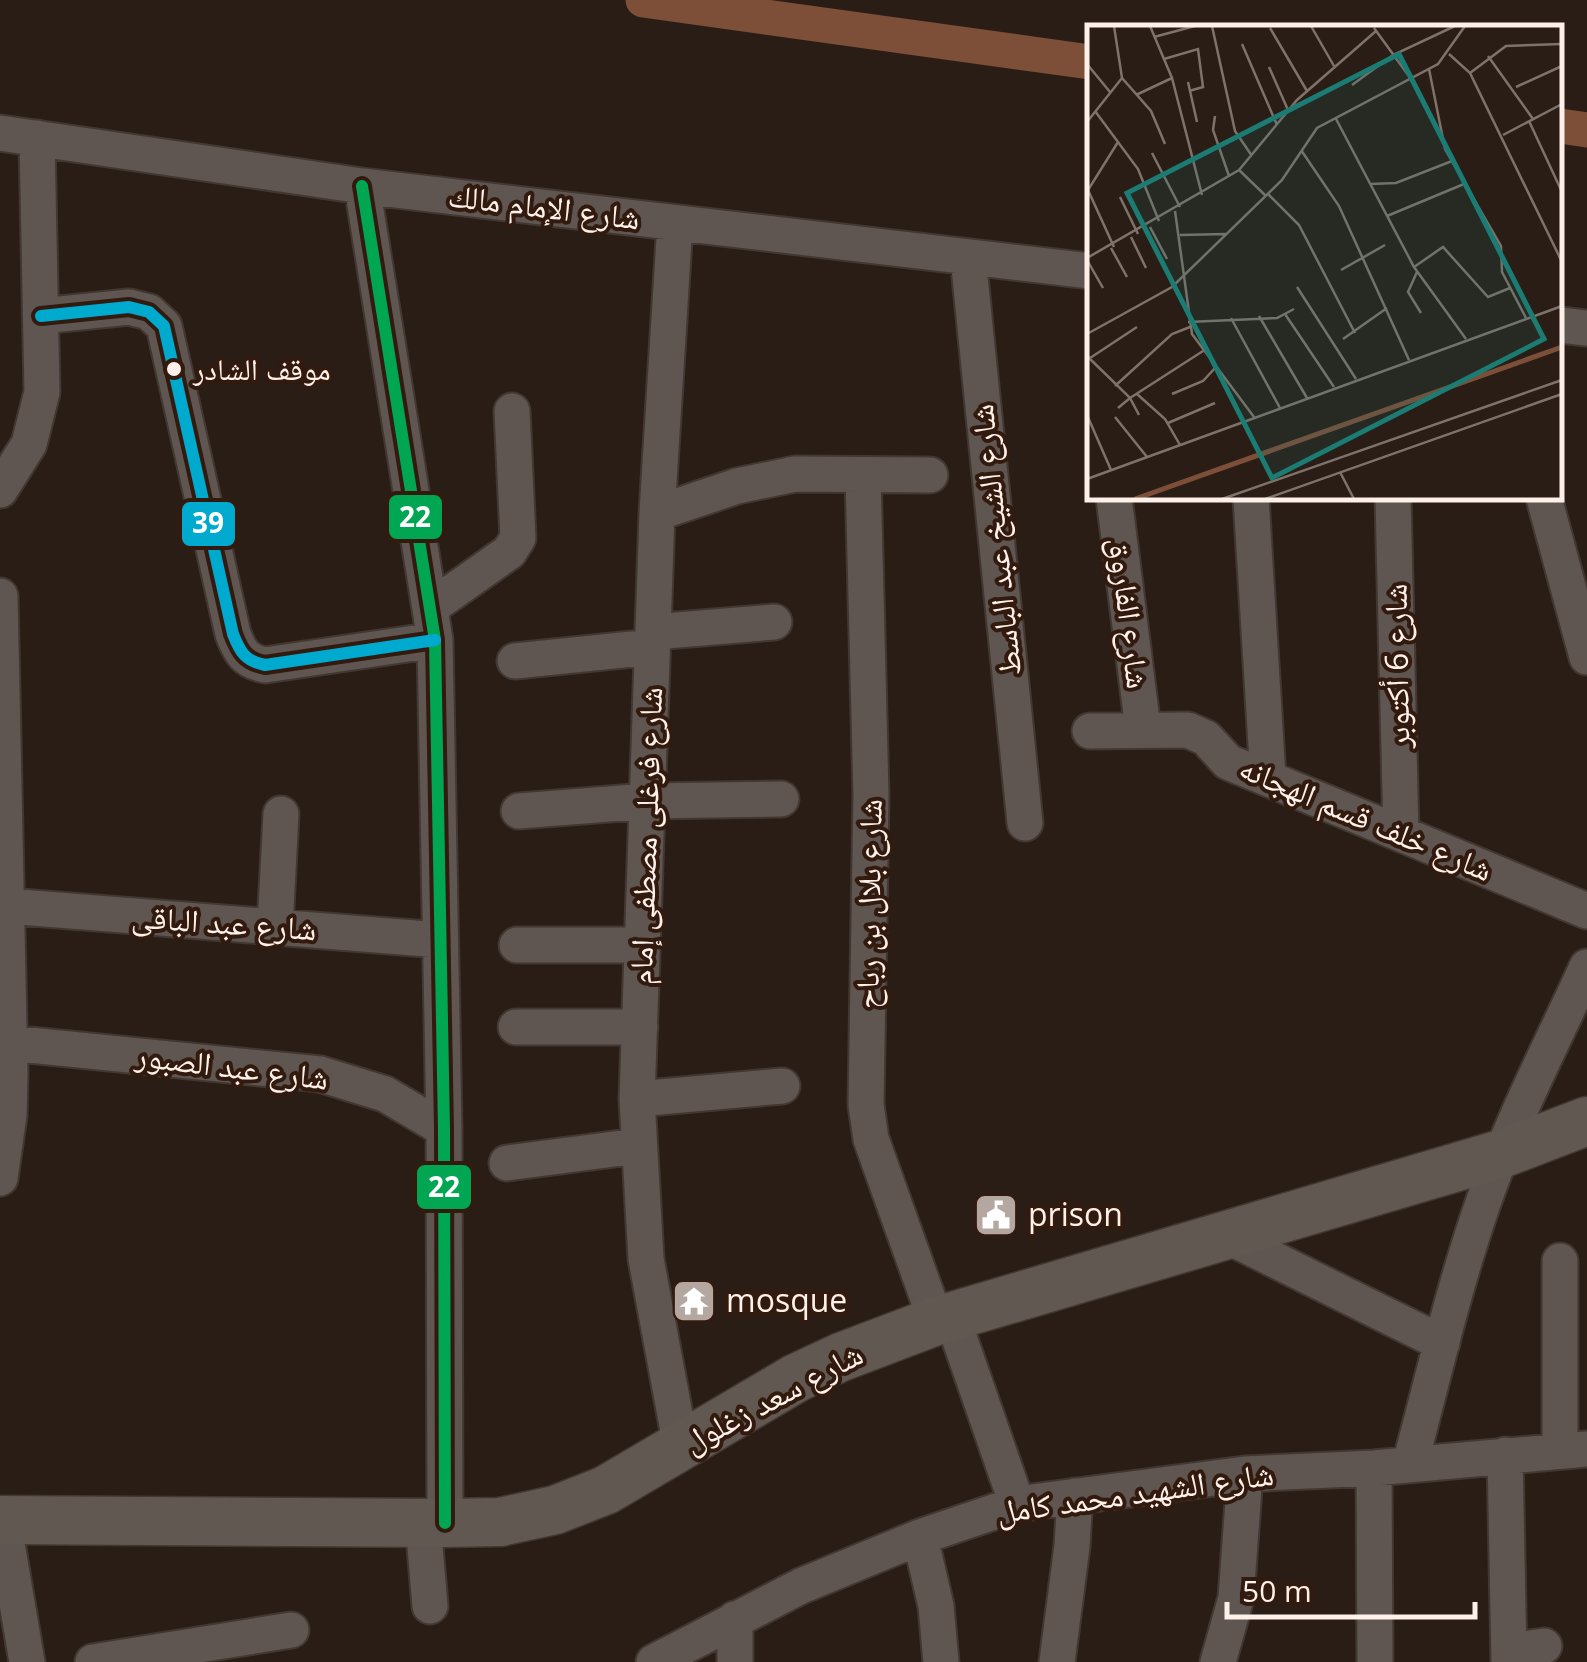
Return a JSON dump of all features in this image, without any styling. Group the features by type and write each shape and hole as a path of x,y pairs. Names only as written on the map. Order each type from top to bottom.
{"street":[{"name":"شارع الإمام مالك","path":"0,133 362,186 968,256 1087,279"},
{"path":"0,490 22,460 36,427 42,392 37,138"},
{"path":"362,186 433,623 444,1130 430,1606"},
{"name":"شارع فرغلى مصطفى إمام","path":"675,222 657,513 637,1099 646,1259 680,1447"},
{"name":"شارع الشيخ عبد الباسط","path":"968,256 1025,823"},
{"path":"41,316 129,307 150,312 164,326 232,634 240,652 252,662 265,665 433,623 509,552 518,538 512,410"},
{"path":"1562,325 1587,328"},
{"path":"657,513 767,478 795,474 930,476"},
{"name":"شارع بلال بن رباح","path":"863,475 871,795 866,1105 871,1139 1017,1504"},
{"name":"شارع الفاروق","path":"1114,500 1143,729"},
{"path":"1251,500 1268,778"},
{"name":"شارع 6 أكتوبر","path":"1393,500 1402,834"},
{"path":"1545,500 1586,649"},
{"path":"0,596 9,1042 9,1115 0,1178"},
{"path":"514,661 774,622"},
{"name":"شارع خلف قسم الهجانه","path":"1090,731 1178,728 1198,734 1228,762 1587,912"},
{"path":"519,811 647,802 782,799"},
{"path":"275,927 281,814"},
{"name":"شارع عبد الباقى","path":"7,906 440,940"},
{"path":"517,944 642,944"},
{"path":"1410,1464 1466,1258 1502,1154 1587,967"},
{"path":"516,1027 640,1026"},
{"name":"شارع عبد الصبور","path":"9,1042 320,1074 385,1094 444,1130"},
{"path":"637,1099 782,1086"},
{"name":"شارع سعد زغلول","path":"2,1520 500,1522 554,1510 606,1490 796,1378 842,1356 944,1319 1502,1154 1587,1121"},
{"path":"506,1162 638,1146"},
{"path":"1226,1236 1442,1343"},
{"path":"1560,1261 1573,1449"},
{"name":"شارع الشهيد محمد كامل","path":"654,1662 800,1586 920,1537 1017,1504 1245,1474 1374,1468 1573,1449"},
{"path":"1505,1455 1521,1653"},
{"path":"1374,1468 1360,1620 1375,1662"},
{"path":"1218,1662 1236,1598 1245,1474"},
{"path":"1060,1662 1076,1557 1075,1496"},
{"path":"2,1520 27,1662"},
{"path":"920,1537 936,1606 941,1662"},
{"path":"735,1619 735,1662"},
{"path":"94,1662 292,1630"}],"waterway":[{"path":"643,0 1087,62"},
{"path":"1562,126 1587,130"}],"transit line":[{"name":"22","path":"362,186 435,640 444,1129 445,1523"},
{"name":"39","path":"41,316 129,307 149,312 164,326 233,634 248,658 265,665 435,640"}],"place":[{"name":"موقف الشادر","path":"174,369"},
{"name":"prison","path":"996,1215"},
{"name":"mosque","path":"694,1301"}]}
